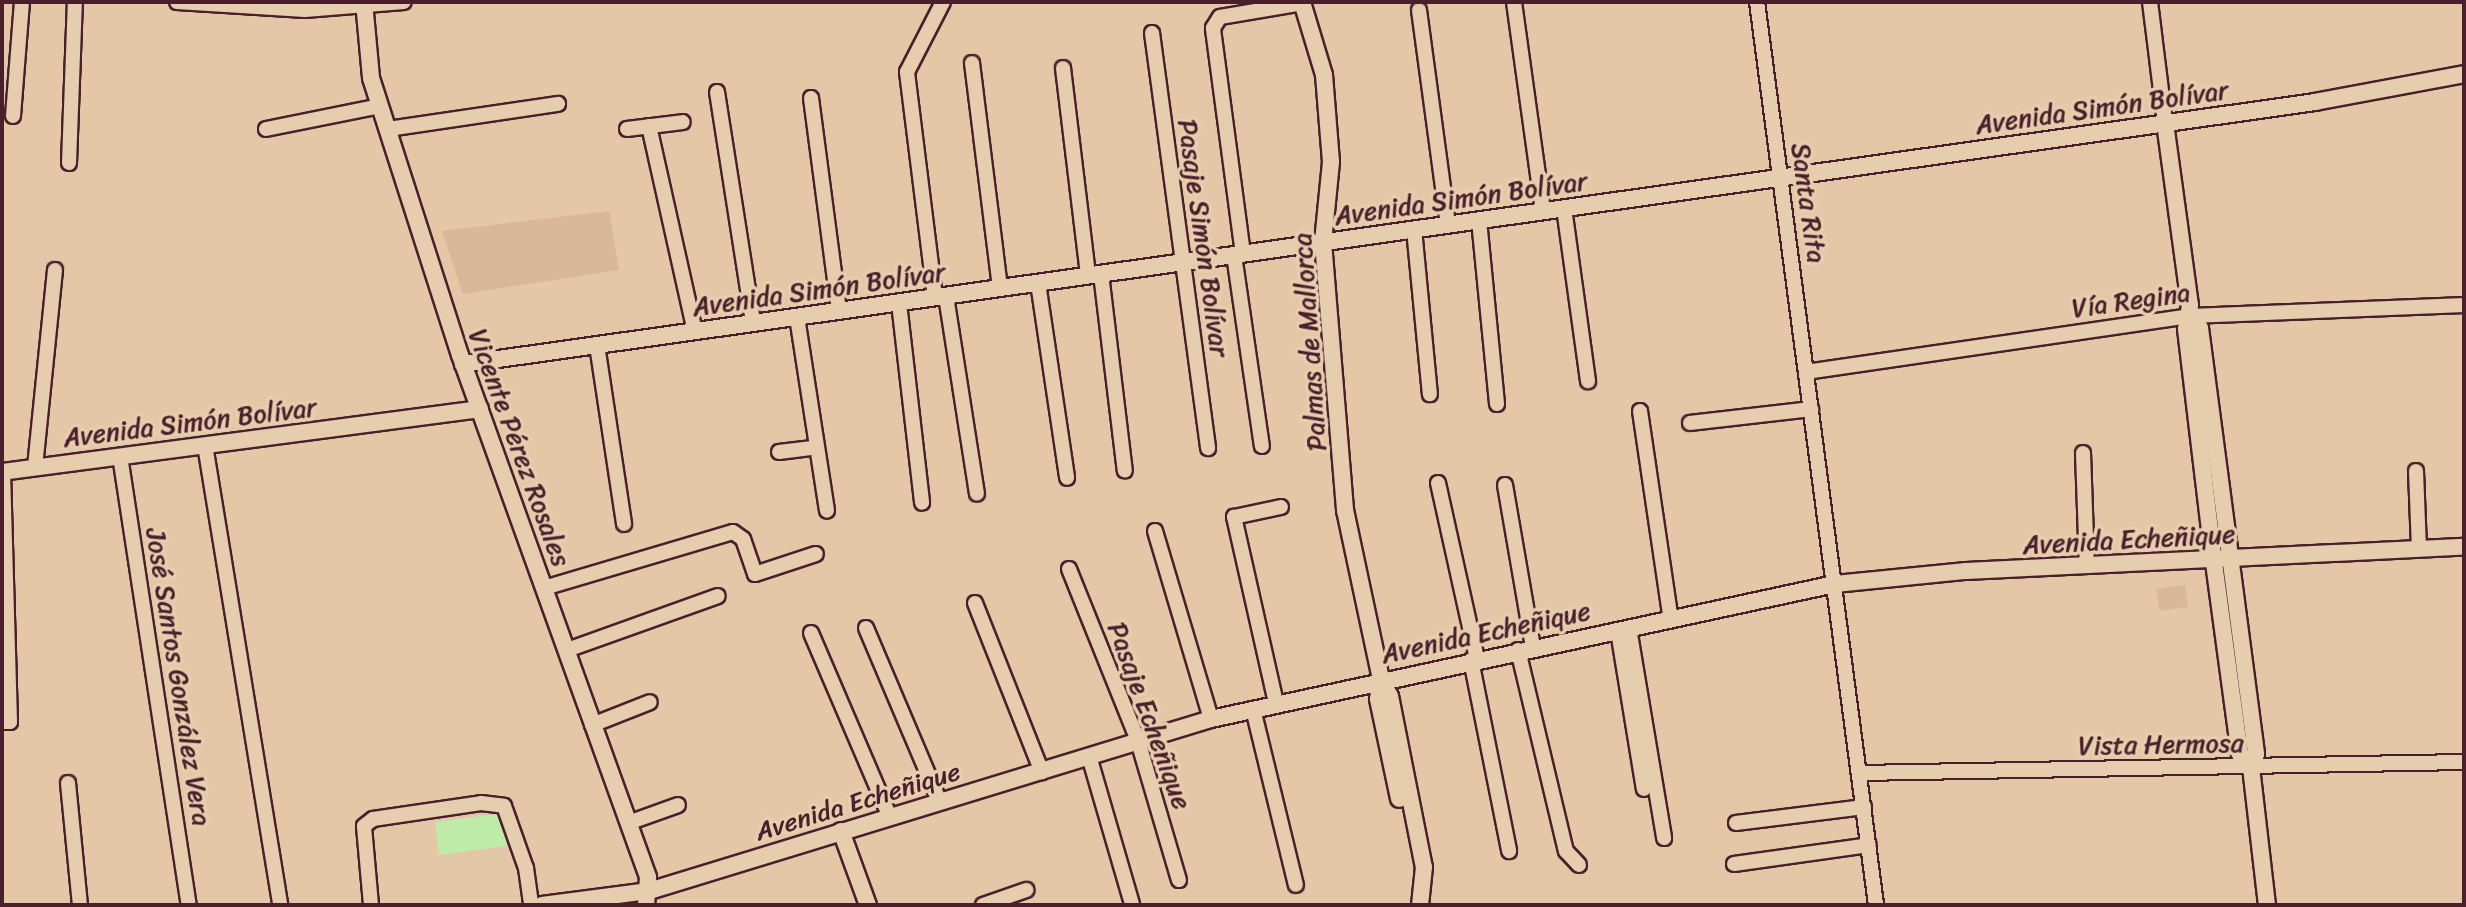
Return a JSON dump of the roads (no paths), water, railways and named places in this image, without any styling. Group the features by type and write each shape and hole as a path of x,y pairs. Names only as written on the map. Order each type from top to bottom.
{"street":[{"path":"13,116 22,2"},
{"path":"69,163 75,2"},
{"path":"177,2 278,5 404,2"},
{"path":"943,2 907,72 940,297 977,494"},
{"name":"Palmas de Mallorca","path":"1303,2 1324,75 1329,133 1323,242 1345,510 1381,680 1378,699 1420,898"},
{"name":"Pasaje Simón Bolívar","path":"1262,446 1213,28 1220,17 1303,2"},
{"path":"1514,2 1543,211"},
{"name":"Santa Rita","path":"1757,2 1876,905"},
{"path":"2150,2 2191,316 2186,329 2206,431 2236,665 2240,754 2251,767 2267,905"},
{"name":"Vicente Pérez Rosales","path":"364,5 371,78 463,364 628,823 648,898"},
{"path":"1419,10 1448,225"},
{"name":"Pasaje Simón Bolívar","path":"1152,33 1208,448"},
{"path":"972,63 1000,288"},
{"path":"1063,68 1125,471"},
{"name":"Avenida Simón Bolívar","path":"463,364 2409,88 2464,74"},
{"path":"717,92 753,323"},
{"path":"811,98 839,311"},
{"path":"388,129 558,104"},
{"path":"266,129 380,106"},
{"path":"627,129 683,122"},
{"path":"649,126 695,331"},
{"path":"1564,208 1588,381"},
{"path":"1479,220 1497,404"},
{"path":"1414,229 1430,394"},
{"path":"35,467 55,270"},
{"path":"1038,283 1067,478"},
{"path":"899,303 922,503"},
{"name":"Vía Regina","path":"1806,372 2191,316 2464,305"},
{"path":"797,317 827,511"},
{"path":"597,345 624,524"},
{"name":"Avenida Simón Bolívar","path":"2,472 480,409"},
{"path":"1690,423 1811,409"},
{"path":"1640,411 1671,620"},
{"path":"205,445 280,905"},
{"path":"779,452 817,447"},
{"path":"2083,453 2087,566"},
{"name":"José Santos González Vera","path":"120,456 189,905"},
{"path":"2416,471 2419,549"},
{"path":"2,472 10,722 2,722"},
{"path":"1438,483 1509,851"},
{"path":"1505,485 1525,649 1566,851 1579,865"},
{"path":"1276,703 1234,517 1281,507"},
{"path":"1155,531 1211,719"},
{"path":"544,588 733,532 743,539 755,574 816,554"},
{"name":"Avenida Echeñique","path":"542,905 648,898 841,831 1211,719 1474,659 1835,584 1901,575 2464,547"},
{"name":"Pasaje Echeñique","path":"1069,569 1138,741 1179,880"},
{"path":"567,650 718,596"},
{"path":"975,603 1042,772"},
{"path":"866,628 940,802"},
{"path":"1624,630 1644,789"},
{"path":"1624,630 1664,838"},
{"path":"811,633 890,817"},
{"path":"592,725 650,702"},
{"path":"1253,709 1296,885"},
{"path":"1089,756 1132,904"},
{"name":"Vista Hermosa","path":"1859,773 2464,762"},
{"path":"68,783 80,905"},
{"path":"371,905 364,826 373,819 499,803 522,857 531,905"},
{"path":"628,823 678,805"},
{"path":"1736,823 1864,807"},
{"path":"841,831 868,905"},
{"path":"1734,864 1869,845"},
{"path":"983,905 1026,890"}]}
